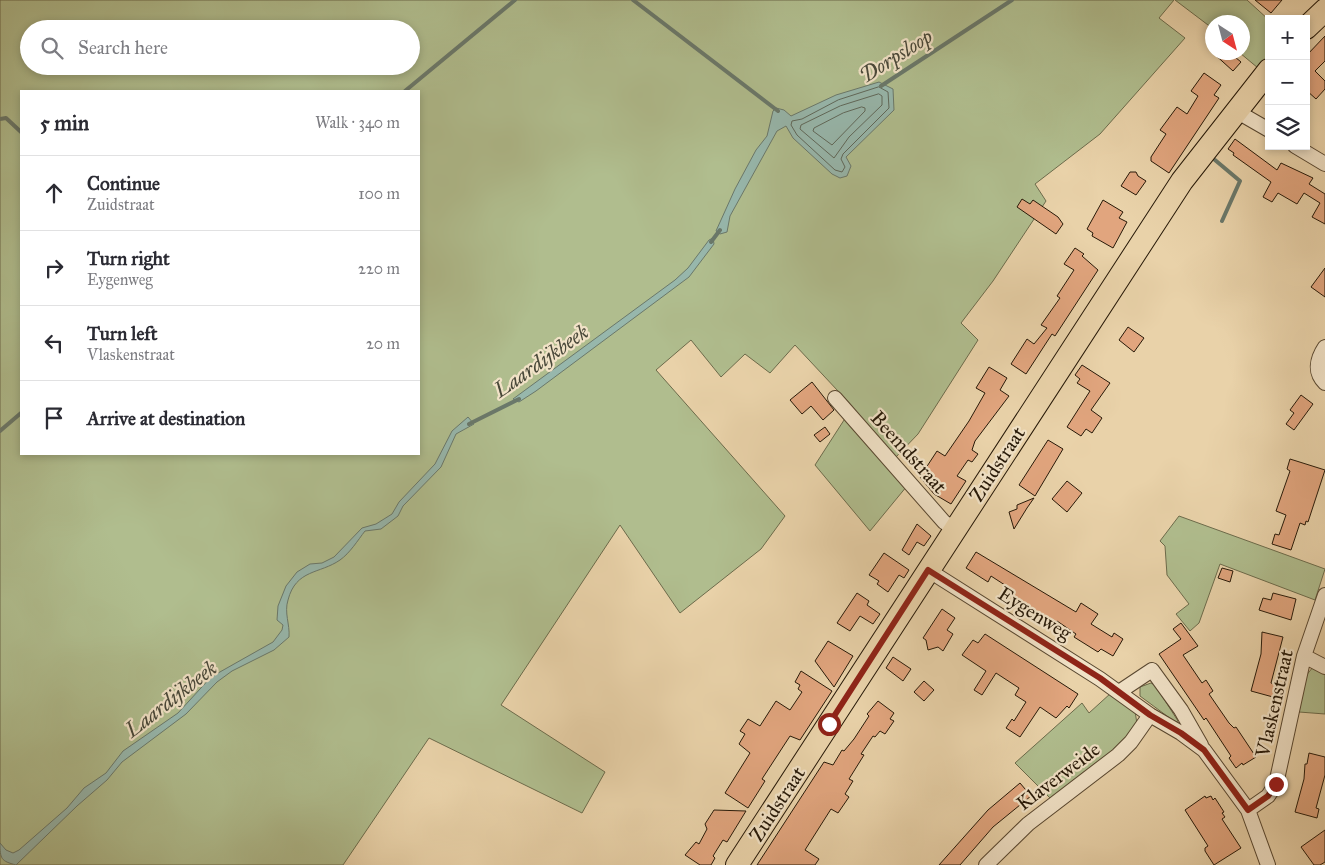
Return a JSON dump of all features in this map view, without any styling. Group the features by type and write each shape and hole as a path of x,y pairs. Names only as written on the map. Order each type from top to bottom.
{"main road":[{"path":"1310,24 1325,10"},
{"name":"Zuidstraat","path":"737,865 1182,181 1265,75"}],"street":[{"path":"1236,111 1265,128"},
{"path":"1302,150 1325,164"},
{"path":"1325,347 1317,366 1318,374 1325,383"},
{"name":"Beemdstraat","path":"835,398 944,522 954,529"},
{"name":"Eygenweg","path":"928,570 1119,692 1150,715 1181,733 1204,750"},
{"name":"Vlaskenstraat","path":"1248,810 1268,796 1276,784 1304,656 1325,595"},
{"path":"1304,656 1325,667"},
{"name":"Eygenweg","path":"1119,692 1152,670 1181,710 1204,750 1248,810 1268,865"},
{"name":"Klaverweide","path":"986,865 1028,824 1118,755 1131,742 1150,715"}],"green space":[{"path":"0,0 1174,0 1159,18 1185,38 1100,134 1035,184 1046,201 993,281 961,323 978,340 918,434 895,458 850,410 852,406 795,345 770,373 745,354 721,377 691,340 656,370 785,516 761,549 680,613 620,525 501,705 605,772 582,813 429,738 343,865 0,865"},
{"path":"1175,0 1247,0 1265,16 1265,60 1258,68 1248,60 1250,60 1250,15 1205,15 1205,23"},
{"path":"846,417 907,486 870,531 815,465"},
{"path":"1179,516 1325,569 1315,600 1220,564 1199,623 1190,631 1176,614 1189,604 1167,575 1165,546 1160,541"},
{"path":"1313,667 1325,672 1325,714 1299,712 1305,677"},
{"path":"1151,683 1155,685 1178,721 1175,722 1140,696 1140,687"},
{"path":"1111,693 1135,711 1137,724 1117,749 1051,799 1015,763 1082,703 1089,713"}],"water":[{"path":"879,82 893,89 894,110 846,157 851,166 847,176 840,178 832,174 793,138 786,126 777,131 730,216 727,232 720,234 716,231 735,189 756,150 767,136 773,111 776,108 784,110 791,116 836,95"},
{"path":"713,238 714,244 689,277 536,391 519,402 513,399 675,280 688,268 709,240"},
{"path":"468,417 474,424 456,434 441,467 403,506 398,516 381,529 365,531 344,557 303,577 297,583 292,590 287,605 289,637 274,650 232,671 217,682 186,714 122,762 107,780 16,865 2,858 0,843 6,850 13,853 19,850 67,808 84,788 106,773 123,751 178,713 211,677 273,642 282,630 283,625 277,620 278,606 286,586 297,572 310,564 322,563 334,557 362,528 376,524 392,514 399,502 435,464 452,431"}],"building":[{"path":"1255,0 1282,0 1271,13"},
{"path":"1325,36 1325,61 1315,71 1325,81 1325,89 1316,99 1310,94 1310,52"},
{"path":"1221,60 1239,60 1241,62 1233,71"},
{"path":"1204,73 1221,85 1214,95 1219,98 1169,173 1151,161 1151,157 1166,134 1160,130 1177,107 1187,114 1198,96 1191,91"},
{"path":"1235,139 1277,170 1281,163 1313,178 1309,184 1325,194 1325,224 1312,217 1320,203 1304,193 1297,204 1278,193 1272,202 1263,197 1271,182 1233,155 1234,153 1228,149"},
{"path":"1130,172 1136,172 1138,176 1146,181 1136,195 1121,186"},
{"path":"1022,199 1030,204 1033,200 1058,217 1063,224 1056,234 1017,207"},
{"path":"1103,200 1123,212 1119,218 1127,222 1113,248 1092,236 1093,233 1087,229"},
{"path":"1075,248 1084,254 1082,256 1098,270 1055,336 1052,334 1026,374 1011,364 1027,339 1034,344 1047,328 1041,325 1060,298 1057,296 1074,270 1064,264"},
{"path":"1325,268 1325,297 1311,287"},
{"path":"1128,327 1144,338 1134,352 1119,340"},
{"path":"1082,365 1110,383 1091,410 1102,418 1092,433 1086,429 1081,436 1067,427 1090,391 1077,383 1080,379 1075,375"},
{"path":"989,367 1007,378 1000,390 1009,396 975,441 972,450 978,454 972,462 968,460 957,476 966,481 951,504 934,494 920,477 937,451 945,456 969,421 985,393 976,388"},
{"path":"812,382 834,410 823,420 811,406 802,414 790,400"},
{"path":"1301,395 1313,404 1294,430 1286,424 1294,413 1290,410"},
{"path":"825,427 830,434 820,442 814,435"},
{"path":"1048,440 1063,449 1035,496 1019,485"},
{"path":"1290,459 1325,470 1308,522 1306,521 1305,525 1300,523 1291,550 1272,544 1275,534 1279,535 1286,515 1276,511 1290,471 1287,469"},
{"path":"1067,481 1082,493 1067,512 1052,499"},
{"path":"1034,498 1014,529 1009,512 1017,509 1017,505"},
{"path":"917,524 931,536 924,546 917,542 909,555 902,550"},
{"path":"976,552 1076,612 1081,603 1098,614 1091,624 1112,637 1114,633 1123,639 1113,656 1101,649 1098,652 1074,637 1076,634 1057,621 1054,624 1007,594 1011,589 991,576 988,582 966,568"},
{"path":"884,553 909,570 904,578 899,575 888,592 877,584 879,581 869,575"},
{"path":"1222,568 1233,571 1230,582 1218,578"},
{"path":"857,593 869,601 867,605 880,614 873,624 860,616 850,631 837,623"},
{"path":"1273,593 1296,599 1291,620 1259,610 1263,598 1271,600"},
{"path":"942,609 955,618 947,630 953,634 943,651 938,647 928,650 926,640 923,638"},
{"path":"1181,623 1198,646 1183,655 1202,683 1206,680 1213,691 1209,694 1229,723 1234,728 1236,727 1256,757 1236,768 1229,758 1231,756 1206,718 1204,720 1159,654 1181,639 1173,629"},
{"path":"1262,632 1283,637 1271,683 1276,685 1273,697 1251,691 1261,654"},
{"path":"985,634 1078,694 1069,708 1067,706 1056,718 1040,707 1020,737 1006,728 1012,719 1014,721 1026,702 1015,695 1019,688 996,673 982,695 974,690 986,671 962,655 973,640 978,643"},
{"path":"828,641 853,656 834,687 815,661"},
{"path":"893,657 911,669 903,681 886,668"},
{"path":"801,671 832,691 800,740 790,736 762,779 765,781 748,808 725,793 750,753 739,744 745,734 740,731 748,719 760,726 776,701 790,710 802,692 798,689 800,685 795,682"},
{"path":"924,681 934,690 924,701 914,692"},
{"path":"878,701 894,713 890,719 894,721 885,734 880,731 875,737 873,736 861,754 864,755 849,779 853,781 845,794 849,797 838,813 831,809 805,850 819,859 815,865 757,865 824,762 833,765 842,750 844,751 854,739 869,716 867,714"},
{"path":"1309,753 1325,757 1325,775 1316,808 1319,809 1317,818 1295,812"},
{"path":"1020,783 1031,796 993,827 960,865 939,865 988,810"},
{"path":"1205,796 1206,798 1211,796 1213,800 1215,798 1224,812 1222,813 1225,817 1222,819 1241,848 1214,865 1205,851 1205,848 1208,846 1185,810"},
{"path":"714,810 746,811 727,842 723,840 713,856 715,858 711,865 700,865 685,855 696,842 699,844 707,829 705,824"},
{"path":"1325,830 1325,862 1320,865 1314,865 1301,847"}],"waterway":[{"path":"406,90 515,0"},
{"name":"Laardijkbeek","path":"633,0 778,111"},
{"name":"Dorpsloop","path":"881,86 1012,0"},
{"path":"0,119 6,118 20,131"},
{"name":"Dorpsloop","path":"1215,160 1240,181 1222,221"},
{"name":"Laardijkbeek","path":"711,242 720,230"},
{"name":"Laardijkbeek","path":"469,424 519,399"},
{"path":"0,431 20,414"}],"route":[{"path":"829,724 928,570 1100,678 1150,715 1181,733 1204,750 1248,810 1268,796 1276,784"}]}
